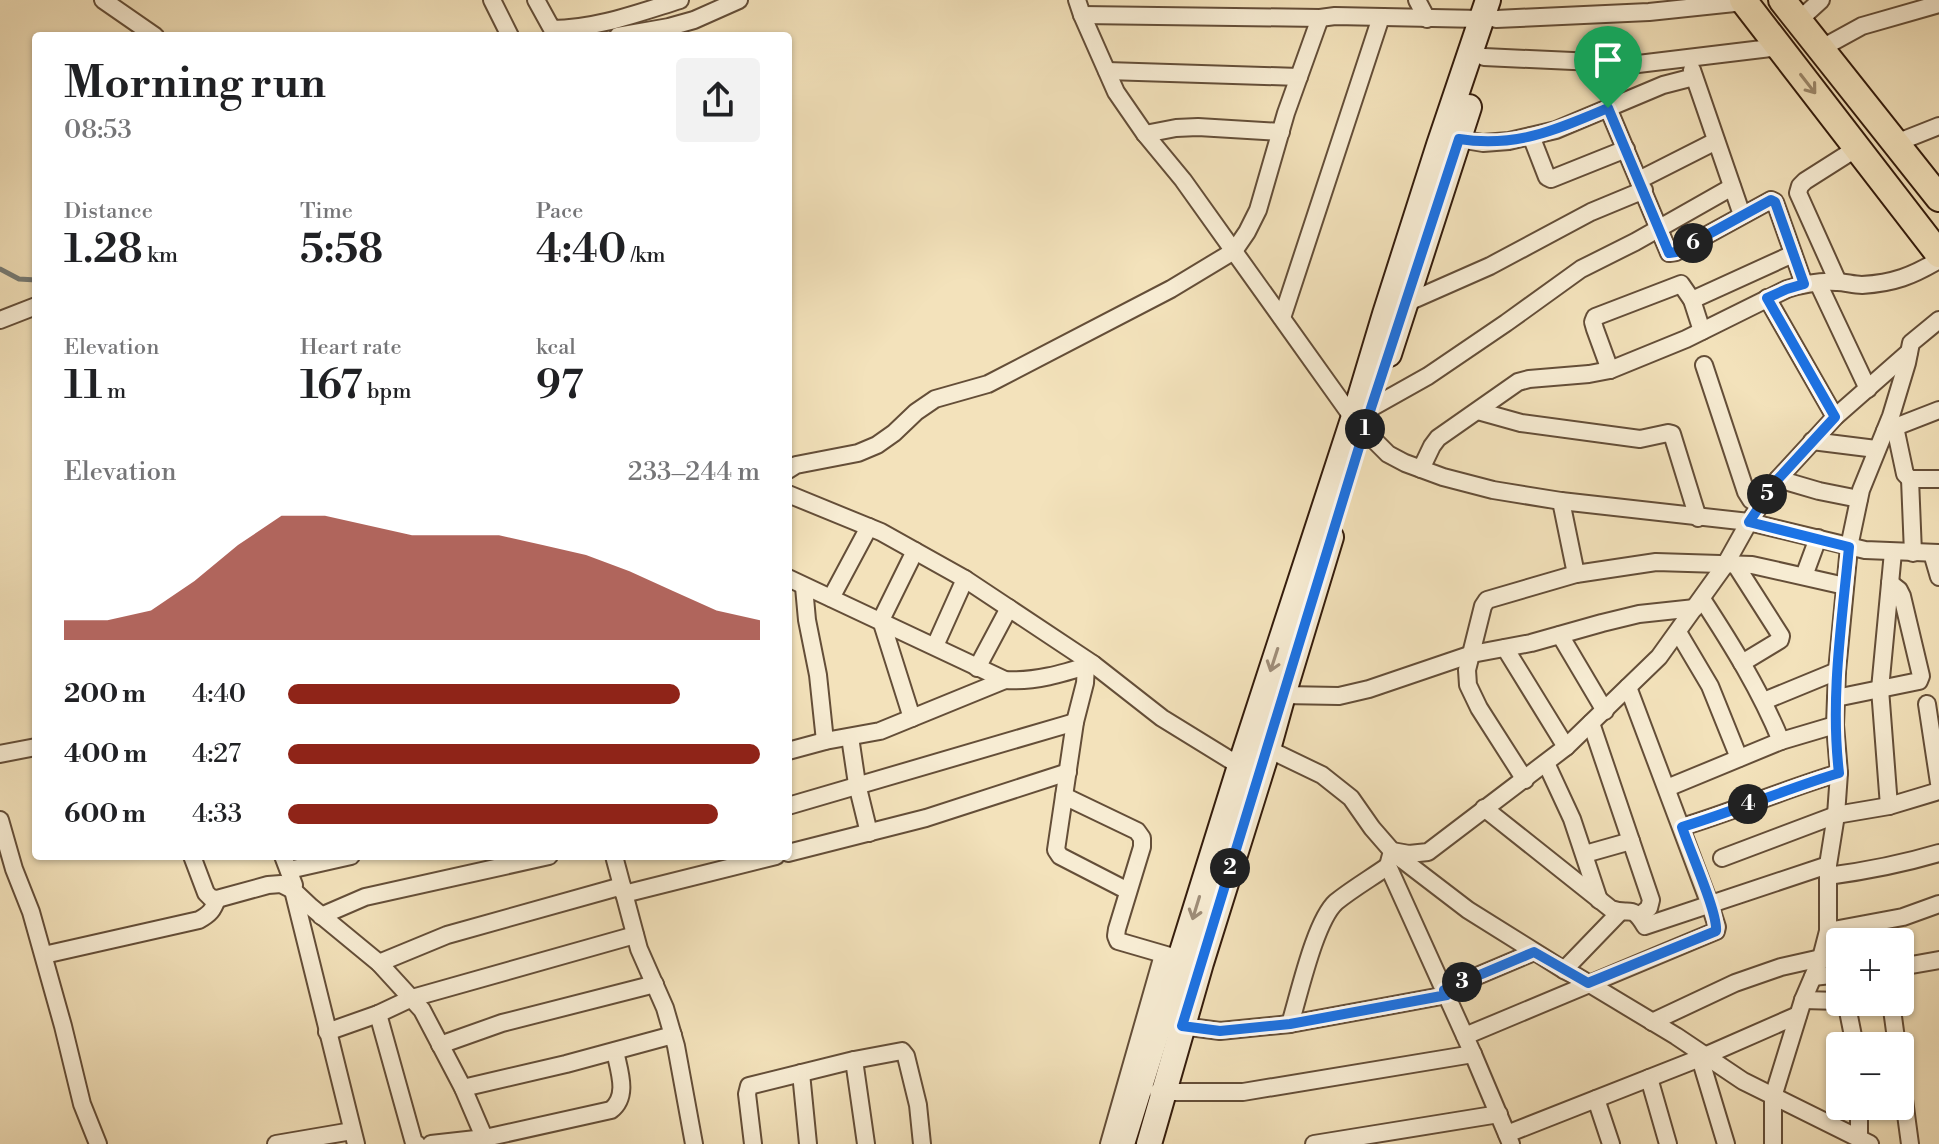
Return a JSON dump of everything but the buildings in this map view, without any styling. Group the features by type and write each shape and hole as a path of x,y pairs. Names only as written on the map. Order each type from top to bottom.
{"main road":[{"path":"1782,0 1939,198"},
{"path":"1744,1 1939,257"},
{"path":"1149,1144 1151,1091 1172,957 1406,303 1484,57 1492,10"},
{"path":"1122,1144 1182,1026 1268,749 1363,417 1385,314 1492,10"}],"street":[{"path":"103,0 149,32"},
{"path":"492,0 508,32"},
{"path":"536,0 552,29 561,29 590,26 680,0"},
{"path":"641,32 694,20 739,0"},
{"path":"1417,0 1427,19"},
{"path":"1798,21 1821,0"},
{"path":"1744,1 1649,12 1492,10 1427,19 1331,11 1079,7 1116,92 1145,134 1183,180 1282,318 1363,417 1371,437 1388,454 1443,477 1493,490 1561,501 1749,522 1849,547 1936,553 1939,577"},
{"path":"1820,49 1862,26 1939,4"},
{"path":"792,468 858,453 877,445 935,399 988,384 1171,289 1234,251 1258,210 1299,77 1331,11"},
{"path":"1282,318 1381,17"},
{"path":"1484,57 1638,64 1779,47"},
{"path":"1689,58 1742,215"},
{"path":"1107,71 1299,77"},
{"path":"1459,139 1483,143 1509,141 1556,130 1663,85 1694,77"},
{"path":"1608,108 1669,253 1771,200 1775,202 1793,254 1868,389"},
{"path":"1896,143 1939,126"},
{"path":"1145,134 1198,127 1281,132"},
{"path":"1531,136 1547,177 1551,179 1626,149"},
{"path":"1406,303 1490,266 1642,185 1716,141"},
{"path":"1838,282 1798,193 1805,181 1857,148"},
{"path":"1363,417 1428,376 1581,269 1732,187"},
{"path":"1692,300 1793,254"},
{"path":"1421,469 1438,438 1518,382 1610,370 1702,331 1787,289 1811,283 1884,283 1910,276 1939,257"},
{"path":"1610,370 1593,322 1595,317 1681,284 1692,300 1702,331"},
{"path":"1767,298 1835,417"},
{"path":"0,320 32,308"},
{"path":"1828,928 1828,871 1839,773 1835,725 1837,671 1849,547 1859,499 1876,449 1889,430 1911,343 1939,320"},
{"path":"1290,1024 1317,935 1335,903 1390,859 1428,852 1448,838 1566,747 1605,711 1659,657 1730,564 1749,522 1778,479 1835,417 1909,352"},
{"path":"1704,365 1746,492 1759,505"},
{"path":"1889,430 1939,410"},
{"path":"1478,411 1521,423 1640,439 1672,434 1698,518"},
{"path":"1889,430 1905,474 1910,479 1913,553"},
{"path":"1812,441 1876,449"},
{"path":"1778,479 1859,499"},
{"path":"1910,479 1939,479"},
{"path":"792,496 869,527 965,579 1162,718 1240,766"},
{"path":"1561,501 1576,574"},
{"path":"831,598 869,527"},
{"path":"1804,576 1818,538"},
{"path":"912,718 881,620 915,551"},
{"path":"1889,806 1880,689 1893,552"},
{"path":"1525,780 1472,697 1468,685 1467,670 1487,600 1576,574 1656,562 1752,565 1845,586"},
{"path":"1730,564 1781,636 1780,640 1742,663"},
{"path":"935,646 965,579"},
{"path":"792,580 1005,680 1041,679 1090,665"},
{"path":"1836,698 1919,681 1921,676 1902,596 1890,583"},
{"path":"804,587 825,741"},
{"path":"1283,695 1339,696 1472,654 1639,614 1698,604"},
{"path":"1698,604 1742,663 1764,701 1781,741"},
{"path":"977,668 1009,608"},
{"path":"1678,632 1710,686 1739,758"},
{"path":"1560,635 1605,711"},
{"path":"1505,648 1566,747"},
{"path":"1090,665 1075,722 1056,850 1057,854 1128,891"},
{"path":"1764,701 1837,671"},
{"path":"792,750 880,731 1005,680"},
{"path":"1465,1036 1712,934 1717,927 1628,687"},
{"path":"1927,704 1939,783"},
{"path":"792,805 1075,722"},
{"path":"1591,723 1651,900 1649,908 1639,916"},
{"path":"1667,788 1781,741 1835,725"},
{"path":"850,737 869,833"},
{"path":"0,754 32,748"},
{"path":"1268,749 1322,775 1351,798 1372,828 1390,859 1509,1139 1596,1099 1702,1057 1801,1007 1826,1004"},
{"path":"1546,763 1572,819 1599,900"},
{"path":"792,852 926,818 1068,772"},
{"path":"1682,827 1793,786 1839,773"},
{"path":"1722,858 1836,815 1889,806 1939,791"},
{"path":"1064,796 1137,831 1142,838 1116,936 1118,941 1172,957 1109,1144"},
{"path":"1484,808 1599,900 1620,912"},
{"path":"0,820 44,955 82,1104 98,1144"},
{"path":"1585,854 1631,841"},
{"path":"1564,970 1620,912 1627,910 1639,916 1645,926 1828,871 1876,869 1939,853"},
{"path":"1390,859 1534,952 1652,1022 1702,1057 1773,1097 1864,1141"},
{"path":"194,860 206,893 211,898 281,884 293,890 379,963 422,1010 463,1088 486,1141"},
{"path":"276,1144 354,1138 294,885 286,863 314,860"},
{"path":"321,916 365,897 527,860"},
{"path":"615,860 639,949 665,1008 673,1035 694,1144"},
{"path":"379,963 447,935 623,890 758,860"},
{"path":"44,955 199,920 214,909 217,899"},
{"path":"1844,928 1903,917 1939,904"},
{"path":"327,1032 412,998 635,935"},
{"path":"1773,1144 1773,1097 1826,939"},
{"path":"1182,1026 1220,1031 1290,1024 1446,992 1534,952"},
{"path":"1652,1022 1735,983 1781,967 1821,958"},
{"path":"1914,964 1939,960"},
{"path":"1813,977 1826,976"},
{"path":"440,1045 502,1023 655,984"},
{"path":"378,1014 414,1143 417,1144"},
{"path":"463,1088 673,1035"},
{"path":"431,1144 486,1141 611,1110 620,1103 622,1092 615,1051"},
{"path":"753,1144 747,1094 749,1086 902,1051 906,1056 918,1105 922,1144"},
{"path":"1151,1091 1243,1092 1473,1054"},
{"path":"1702,1057 1726,1144"},
{"path":"854,1060 866,1144"},
{"path":"801,1073 808,1144"},
{"path":"1649,1078 1668,1144"},
{"path":"1596,1099 1611,1144"},
{"path":"1314,1144 1499,1114"},
{"path":"1861,1120 1864,1141"},
{"path":"1907,1120 1910,1144"}],"waterway":[{"path":"0,269 19,279 32,280"}],"route":[{"path":"1608,108 1669,253 1771,200 1775,202 1804,284 1767,298 1835,417 1778,479 1749,522 1849,547 1837,671 1835,725 1839,773 1793,786 1682,827 1716,931 1588,983 1534,952 1444,990 1447,995 1290,1024 1220,1031 1182,1026 1371,408 1459,139 1483,143 1509,141 1556,130 1608,108"}]}
